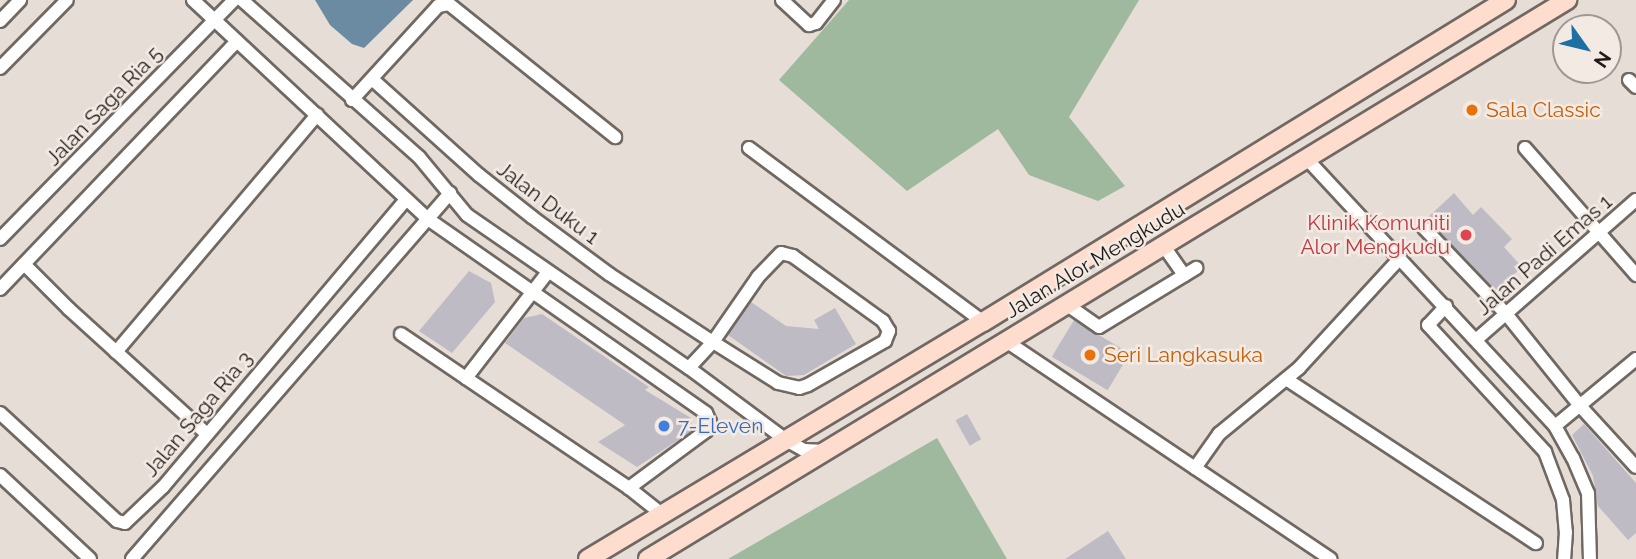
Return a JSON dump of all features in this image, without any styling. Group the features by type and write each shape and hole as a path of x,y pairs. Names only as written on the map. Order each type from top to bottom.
{"main road":[{"name":"Jalan Alor Mengkudu","path":"588,559 983,322 1506,0"},
{"name":"Jalan Alor Mengkudu","path":"648,559 1567,0"},
{"path":"1253,156 1275,158 1279,167 1275,177"}],"street":[{"path":"0,21 20,0"},
{"path":"0,68 67,0"},
{"path":"193,0 428,219 706,413 710,422 706,431 629,488"},
{"name":"Jalan Saga Ria 5","path":"0,239 234,0"},
{"path":"242,0 419,157 450,193 454,204 467,215 689,368 786,440 804,450 825,451"},
{"path":"782,0 809,25 816,23 835,0"},
{"path":"352,100 438,6 449,4 615,137"},
{"path":"0,289 237,41"},
{"name":"Jalan Duku 1","path":"372,79 479,175 609,274 713,342 778,383 799,388 884,341 889,331 883,321 793,256 780,253 758,277 713,342"},
{"path":"116,352 317,115"},
{"path":"749,148 983,322"},
{"path":"1525,148 1636,275"},
{"path":"1306,158 1555,426 1573,458 1588,494 1590,559"},
{"path":"132,559 450,193"},
{"name":"Jalan Saga Ria 3","path":"0,413 117,521 125,523 163,487 406,199"},
{"name":"Jalan Padi Emas 1","path":"1477,339 1636,200"},
{"path":"1424,228 1507,315 1581,407 1636,467"},
{"path":"1066,304 1099,327 1190,271 1163,245"},
{"path":"1195,468 1227,426 1300,368 1400,258"},
{"path":"24,264 116,352 208,434"},
{"path":"466,378 548,272"},
{"path":"1446,306 1428,326 1545,452 1563,500 1566,532 1563,559"},
{"path":"401,334 629,488 663,515"},
{"path":"1006,341 1331,559"},
{"path":"689,368 713,342"},
{"path":"1555,426 1636,359"},
{"path":"1286,379 1536,543"},
{"path":"0,475 90,559"}],"green space":[{"path":"849,0 1139,0 1069,117 1125,186 1098,201 1029,175 998,129 907,191 779,80"},
{"path":"937,438 1007,559 728,559"}],"water":[{"path":"315,0 413,0 364,48 352,44 330,25"}],"building":[{"path":"1454,193 1473,215 1481,207 1512,239 1504,247 1522,267 1496,291 1426,219"},
{"path":"469,271 491,283 495,302 452,353 419,331"},
{"path":"751,302 786,326 819,329 814,320 835,308 856,344 804,375 786,376 728,335"},
{"path":"542,314 649,387 645,390 691,418 692,431 637,467 598,442 625,425 505,343 524,318"},
{"name":"Seri Langkasuka","path":"1074,320 1130,353 1108,390 1052,357"},
{"path":"967,414 981,439 970,446 956,420"},
{"path":"1584,424 1636,483 1636,533 1628,540 1598,506 1593,476 1572,435"},
{"path":"1108,531 1126,559 1065,559"}],"place":[{"name":"Sala Classic","path":"1472,110"},
{"name":"Klinik Komuniti Alor Mengkudu","path":"1466,235"},
{"name":"Seri Langkasuka","path":"1090,355"},
{"name":"7-Eleven","path":"664,426"}]}
